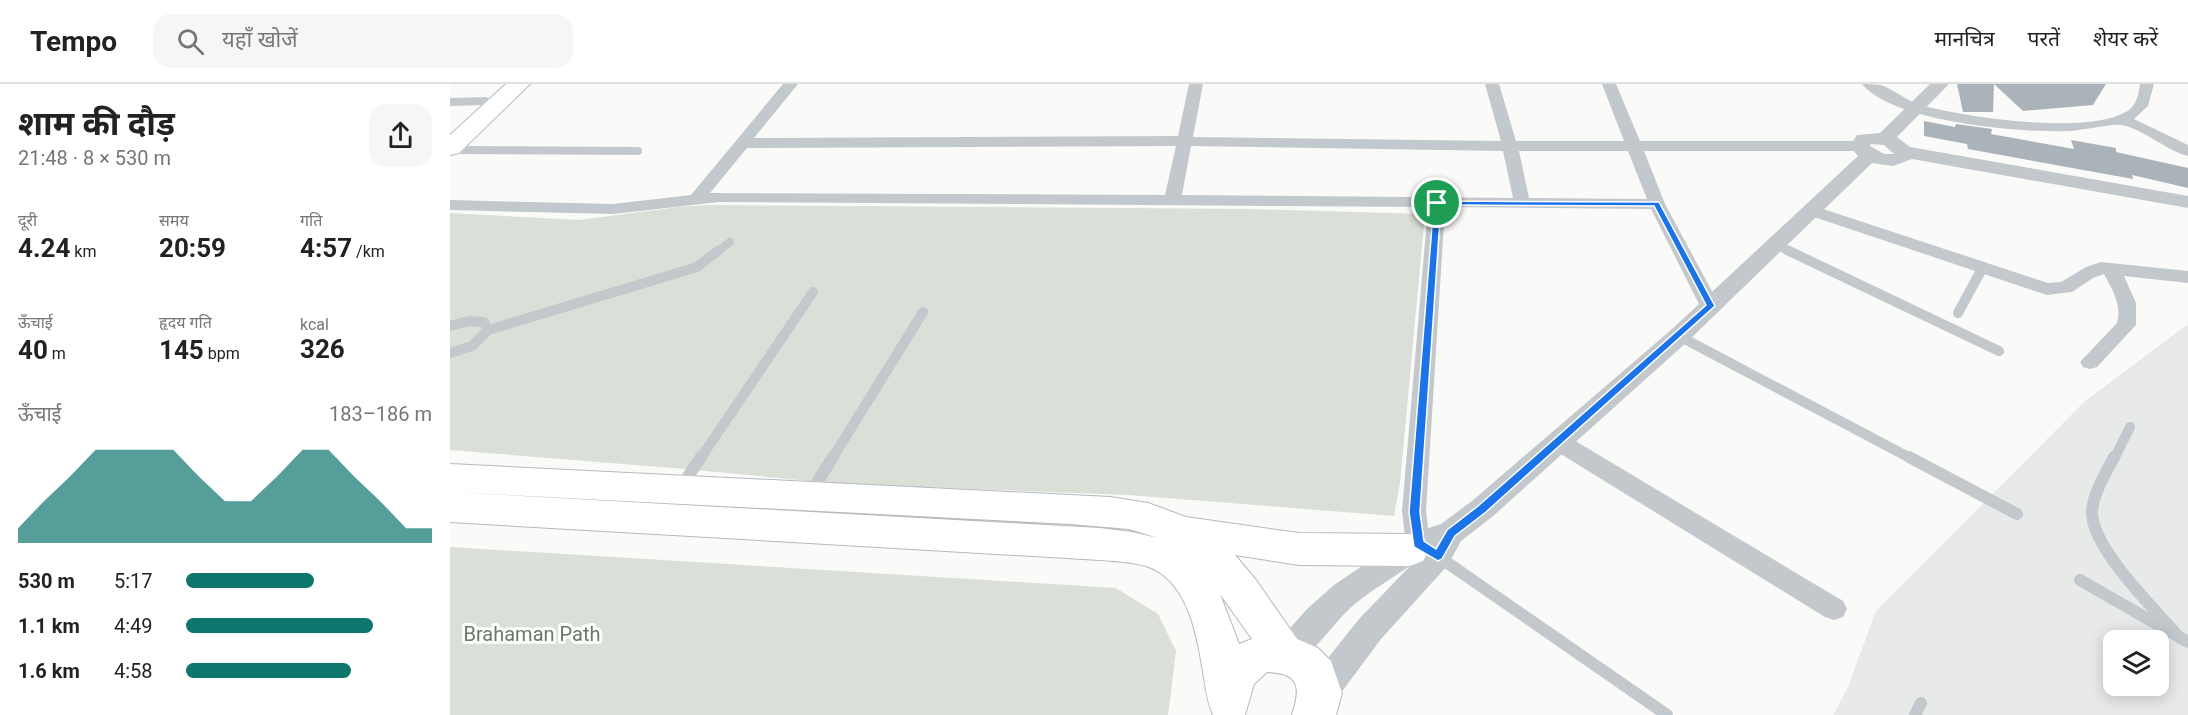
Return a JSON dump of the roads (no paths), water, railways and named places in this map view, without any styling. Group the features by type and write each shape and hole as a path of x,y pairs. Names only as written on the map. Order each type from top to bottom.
{"main road":[{"path":"450,133 503,84"},
{"path":"450,149 519,84"},
{"path":"450,478 1114,512 1150,519 1179,532 1214,559 1285,653 1309,665 1317,677 1318,708"},
{"path":"450,507 1145,549 1166,557 1180,567 1192,581 1203,600 1212,620 1229,708"},
{"path":"1179,532 1299,549 1429,546"},
{"path":"1229,708 1233,678 1242,666 1260,654 1285,653"}],"street":[{"path":"697,198 791,84"},
{"path":"1173,199 1196,84"},
{"path":"1492,84 1510,146 1522,203"},
{"path":"1609,84 1657,204 1710,306"},
{"path":"1869,84 1916,108 1964,118 2054,128 2099,123 2132,114 2145,99 2147,84"},
{"path":"1285,653 1345,594 1429,546 1482,509 1679,336 1776,245 1872,147 1940,84"},
{"path":"2120,118 2188,151"},
{"path":"743,143 1185,141 1376,146 1872,147 1895,143 1904,152 2188,202"},
{"path":"450,205 613,209 697,198 1173,199 1657,204"},
{"path":"1429,546 1414,512 1437,203"},
{"path":"1811,210 2030,284 2061,290 2068,288 2091,270 2110,268 2188,277"},
{"path":"2090,362 2126,325 2129,317 2129,306 2110,268"},
{"path":"1559,442 1834,609"},
{"path":"1318,708 1429,546"}],"lane":[{"path":"450,102 485,101"},
{"path":"450,149 638,151"},
{"path":"450,354 472,346 488,330 697,267 730,242"},
{"path":"1776,245 1999,351"},
{"path":"1958,313 1983,267"},
{"path":"679,490 813,292"},
{"path":"808,497 923,312"},
{"path":"450,326 477,320 484,322 488,330"},
{"path":"1679,336 2017,514"},
{"path":"2130,427 2097,498 2092,512 2094,527 2107,552 2184,639"},
{"path":"1429,546 1667,715"},
{"path":"2080,580 2184,639"}],"park label":[{"name":"Brahaman Path","path":"532,634"}]}
